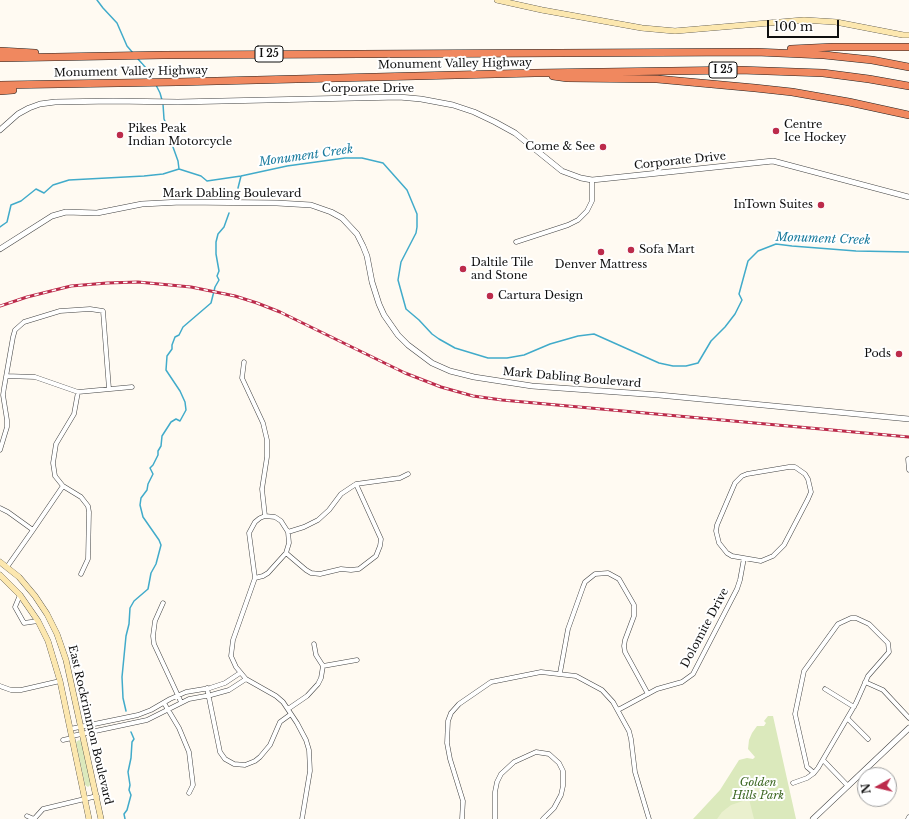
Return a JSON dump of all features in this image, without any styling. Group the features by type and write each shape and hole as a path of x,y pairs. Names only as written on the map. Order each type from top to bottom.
{"highway":[{"path":"737,52 833,47 909,47"},
{"path":"0,51 63,56"},
{"name":"Monument Valley Highway","path":"0,58 163,55 737,52 824,55 872,60 909,67"},
{"name":"Monument Valley Highway","path":"0,85 740,70 823,73 909,86"},
{"path":"535,73 558,77 657,79 792,92 909,115"},
{"path":"0,90 69,84"}],"main road":[{"path":"497,0 542,10 642,28 676,31 804,20 836,22 909,35"},
{"name":"East Rockrimmon Boulevard","path":"0,562 19,577 36,596 57,634 66,660 101,819"},
{"name":"East Rockrimmon Boulevard","path":"0,575 20,595 38,621 48,641 60,681 89,819"}],"street":[{"name":"Corporate Drive","path":"0,130 18,114 40,104 99,101 178,102 399,97 421,99 453,105 474,112 515,133 562,171 571,175 592,180 773,161 909,197"},
{"path":"516,242 568,226 578,220 588,211 592,201 592,180"},
{"name":"Mark Dabling Boulevard","path":"0,249 52,216 66,212 97,213 142,204 181,202 255,202 311,205 331,212 342,218 357,234 367,256 373,286 379,304 384,315 398,335 408,345 432,363 450,371 474,377 532,386 659,395 909,419"},
{"path":"0,450 7,427 3,395 13,337 15,330 24,322 60,311 90,309 103,311 108,389"},
{"path":"244,362 242,378 263,423 267,440 267,457 262,489 265,516"},
{"path":"6,376 35,377 78,392 132,387"},
{"path":"78,392 74,414 56,444 53,469 55,476 63,486 80,497 88,506 88,559 81,574"},
{"path":"909,459 909,470"},
{"path":"795,467 808,479 810,492 808,499 784,545 779,551 766,559 755,561 744,558 732,556 727,553 719,543 716,536 717,525 735,483 742,476 747,474 795,467"},
{"path":"288,532 318,520 329,510 341,494 356,484 400,478 408,474"},
{"path":"286,553 306,570 311,573 320,574 336,570 359,569 376,556 380,546 380,539 356,484"},
{"path":"7,567 63,486"},
{"path":"0,508 33,530"},
{"path":"255,578 268,573 286,553 288,532 281,521 275,517 265,516 255,522 249,533 255,578 232,645 232,656 233,662 240,673 283,702 306,740 310,761 310,771 302,819"},
{"name":"Dolomite Drive","path":"618,710 657,689 682,682 692,674 737,589 744,558"},
{"path":"560,673 568,629 583,587 595,574 608,573 619,579 634,605 634,616 624,646 625,652 648,694"},
{"path":"20,595 14,607 24,623 38,621"},
{"path":"163,603 155,621 153,636 154,644 181,702"},
{"path":"793,783 802,781 814,772 823,760 854,707 868,676 889,652 890,647 888,643 869,624 856,618 851,618 838,624 804,670 795,714 807,767 814,772"},
{"path":"288,709 307,696 318,684 323,672 323,666 316,655 314,644"},
{"path":"323,666 357,660"},
{"path":"462,819 464,807 463,801 450,759 447,743 448,721 451,713 459,704 491,682 541,672 576,676 593,684 609,696 629,731 635,772 650,819"},
{"path":"70,729 138,715 186,692 225,683 240,673"},
{"path":"63,740 83,734 147,720 189,699 208,696 229,690 246,678"},
{"path":"0,686 11,690 22,690 60,681"},
{"path":"865,682 883,690 909,718"},
{"path":"207,688 220,752 229,762 245,765 255,761 270,745 276,728 280,722 291,714"},
{"path":"826,689 854,707"},
{"path":"164,702 179,728 188,752 193,785 189,793"},
{"path":"848,718 868,739"},
{"path":"813,819 909,728"},
{"path":"495,819 495,792 497,782 501,774 514,762 536,752 549,754 559,763 563,771 563,786 561,795 554,808 543,819"},
{"path":"823,760 848,786"},
{"path":"27,816 34,819 43,809 96,796"},
{"path":"303,812 307,819"}],"green space":[{"name":"Golden Hills Park","path":"768,716 773,716 796,819 693,819 720,790 739,760 747,758 753,759 755,757 748,749 749,740 757,726 764,726 766,723 764,721"},
{"path":"79,740 81,741 91,784 88,787 85,785 76,742"},
{"path":"762,774 770,783 756,796 748,787"},
{"path":"749,799 754,819 717,819 722,812 731,805"}],"waterway":[{"path":"97,0 117,23 127,46 133,53"},
{"path":"138,59 146,68 152,80"},
{"path":"156,85 162,100"},
{"path":"163,104 164,119 172,137 179,169"},
{"name":"Monument Creek","path":"0,227 7,222 11,205 21,201 36,189 44,193 53,185 69,180 144,176 163,174 179,169 201,176 207,181 241,176 287,166 345,158 362,158 383,163 407,190 417,214 417,227 416,233 401,262 398,280 406,309 439,339 455,348 488,358 507,358 524,355 550,344 578,336 594,334 659,363 673,366 686,366 698,363 711,341 735,314 742,300 739,294 748,261 758,251 776,244 856,251 909,252"},
{"path":"238,188 241,176"},
{"path":"126,711 123,698 122,677 130,608 134,601 148,589 151,573 156,564 161,545 143,517 140,505 141,498 147,490 153,474 150,468 158,455 162,436 171,422 176,419 180,421 186,410 185,402 180,391 166,370 167,356 172,349 175,337 179,335 183,327 211,303 215,287 219,280 217,276 219,271 216,254 216,242 218,234 224,227 229,213"},
{"path":"125,819 124,814 127,810 131,795 129,790 130,785 128,772 132,742 134,739 131,732"}],"railway":[{"path":"0,306 27,297 71,286 138,282 191,287 235,296 257,303 280,312 405,373 441,387 473,396 502,400 909,437"}],"place":[{"name":"Centre Ice Hockey","path":"776,131"},
{"name":"Pikes Peak Indian Motorcycle","path":"120,135"},
{"name":"Come & See","path":"603,147"},
{"name":"InTown Suites","path":"821,205"},
{"name":"Sofa Mart","path":"631,250"},
{"name":"Denver Mattress","path":"601,252"},
{"name":"Daltile Tile and Stone","path":"463,269"},
{"name":"Cartura Design","path":"490,296"},
{"name":"Pods","path":"899,354"}]}
